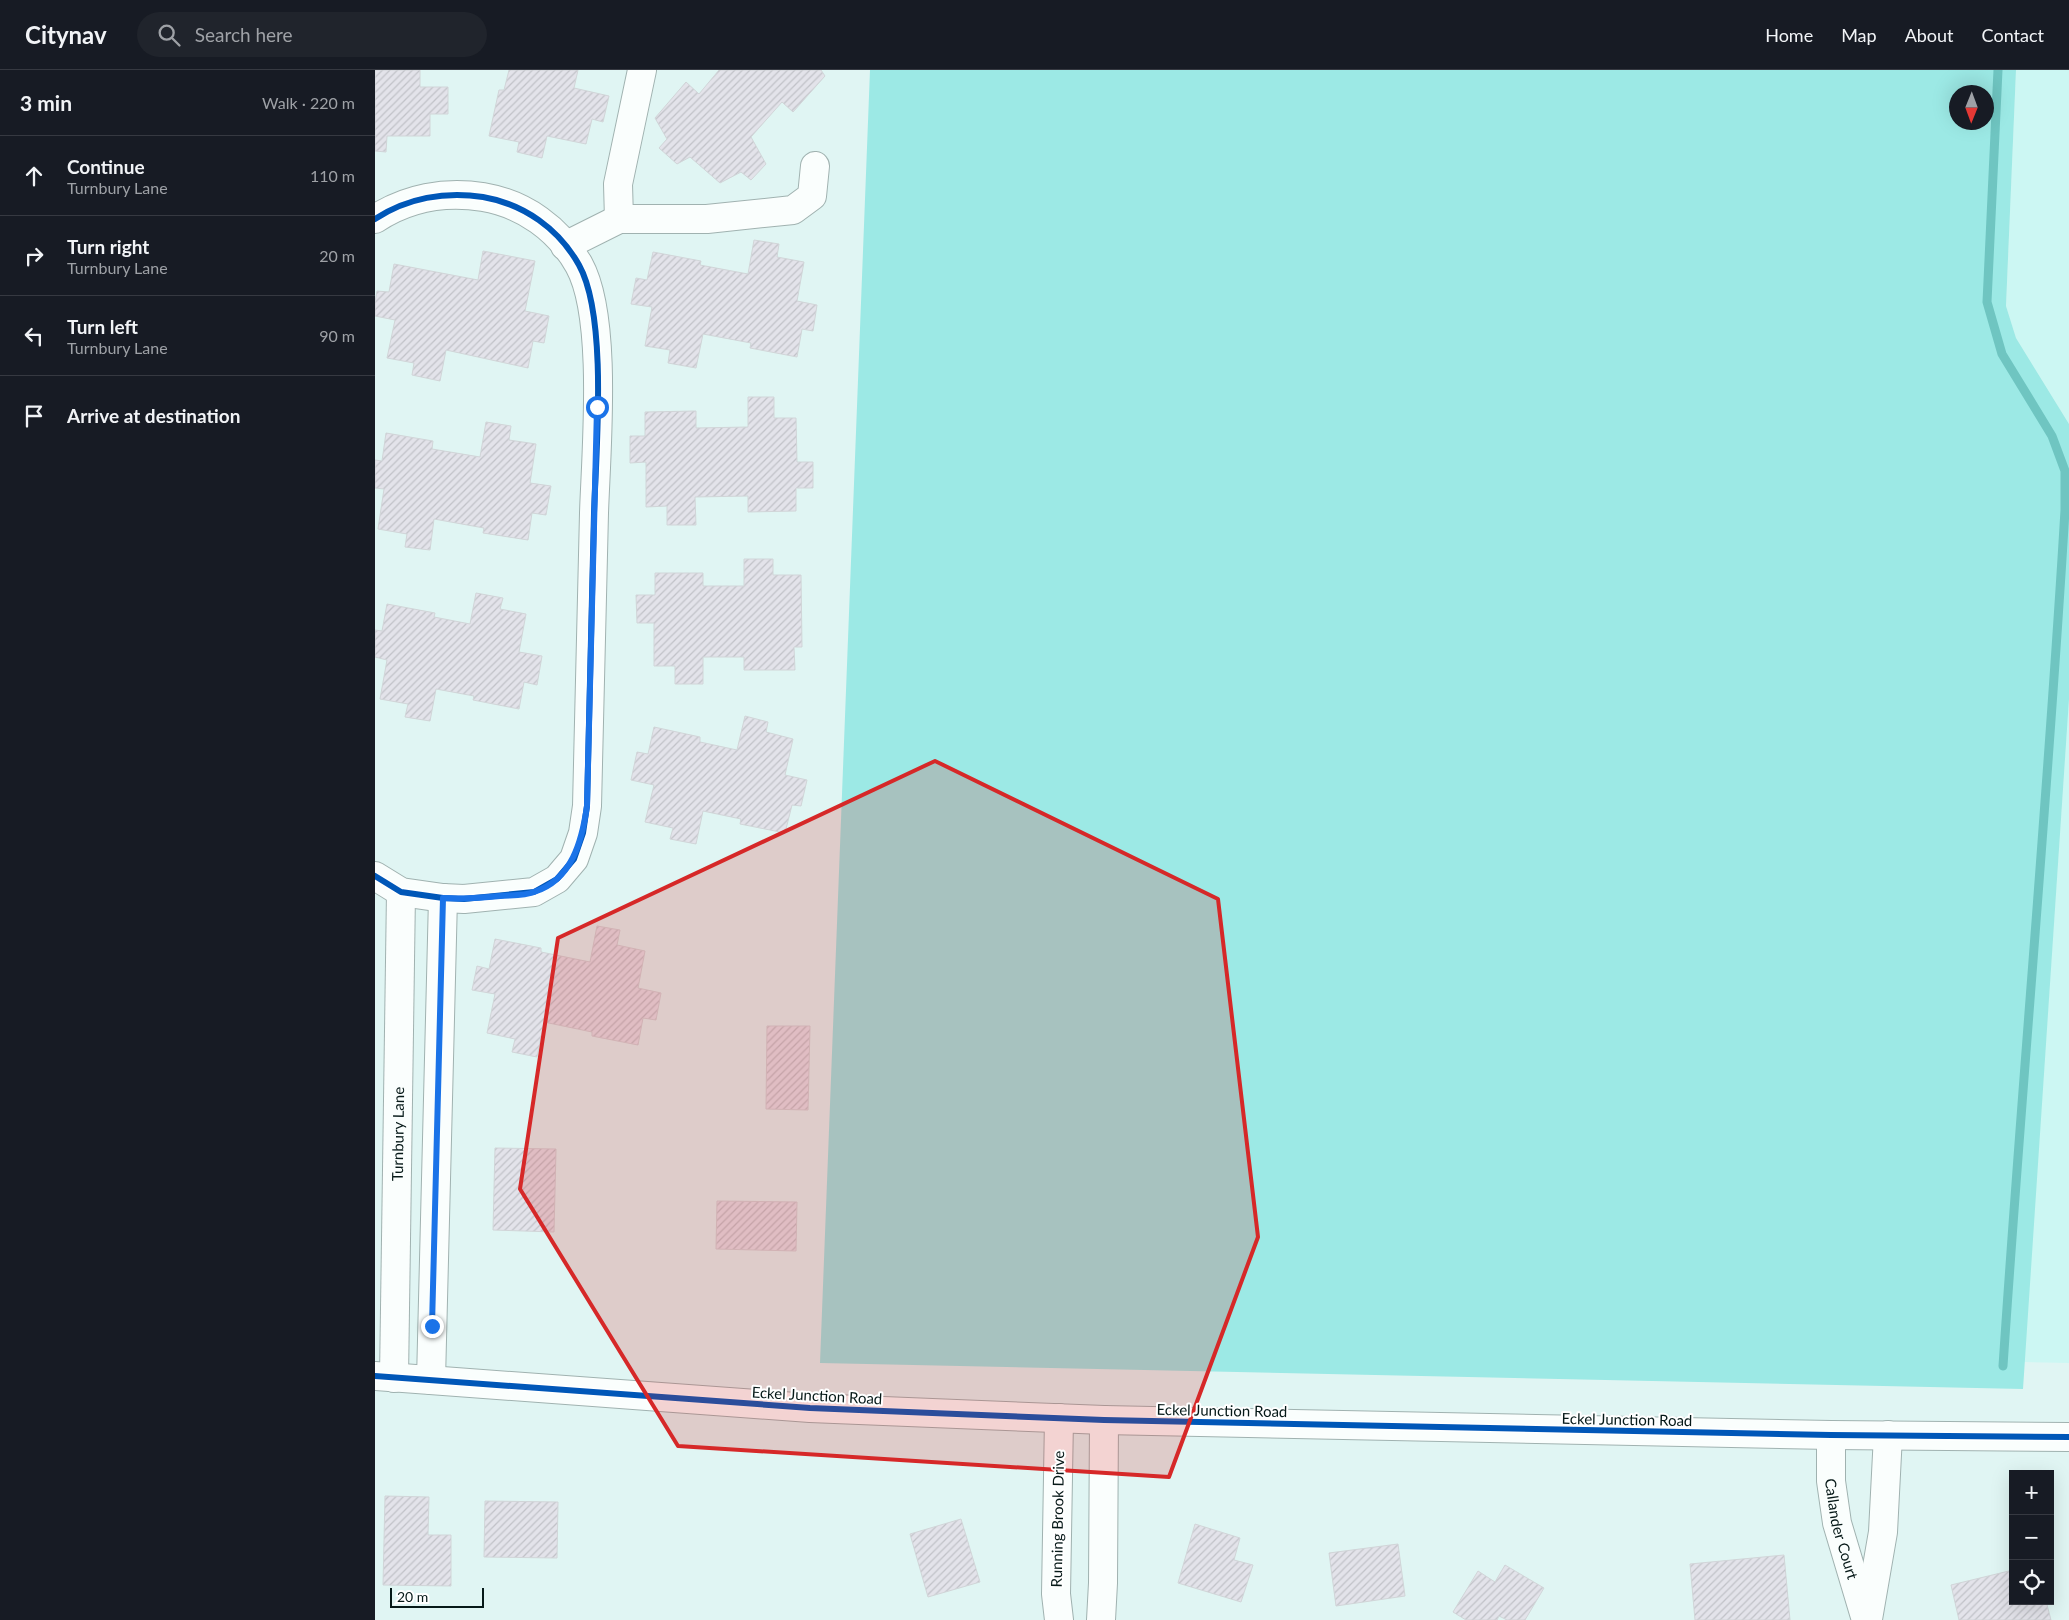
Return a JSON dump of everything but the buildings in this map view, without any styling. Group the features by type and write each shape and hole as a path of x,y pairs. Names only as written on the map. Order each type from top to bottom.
{"street":[{"path":"619,219 618,184 642,70"},
{"path":"565,246 619,219 707,219 793,210 811,196 815,166"},
{"path":"375,219 397,206 420,199 445,195 469,195 493,199 517,207 538,219 557,235 579,265 587,288 596,335 597,407 587,806 583,833 573,859 557,879 534,892 464,900 401,892 375,876"},
{"name":"Turnbury Lane","path":"385,1377 401,892"},
{"path":"431,1380 443,898"},
{"name":"Eckel Junction Road","path":"385,1377 810,1408 1104,1420 1831,1435 2069,1437"},
{"name":"Running Brook Drive","path":"1059,1418 1056,1594 1059,1620"},
{"path":"1101,1620 1104,1420"},
{"name":"Callander Court","path":"1831,1435 1831,1481 1837,1522 1867,1620"},
{"name":"Callander Court","path":"1867,1620 1883,1532 1888,1436"}],"highlighted area":[{"path":"935,761 1218,899 1258,1237 1169,1477 678,1446 520,1189 558,938"}],"shaded area":[{"path":"870,70 2016,70 2006,306 2016,338 2069,424 2069,699 2023,1389 820,1363"},
{"path":"2016,70 2069,70 2069,424 2016,338 2006,306"},
{"path":"2069,699 2069,1363 2024,1362 2044,1069"}],"waterway":[{"path":"1998,70 1987,302 2002,354 2052,436 2065,471 2065,510 2058,617 2003,1366"}],"cycle path":[{"path":"375,219 413,201 441,196 469,195 498,200 539,220 571,252 579,265 588,288 594,317 598,385 587,806 583,833 574,859 557,879 534,892 464,899 401,892 375,876"},
{"path":"375,1376 810,1408 1104,1420 1831,1435 2069,1437"}],"route":[{"path":"432,1326 443,898 464,900 534,892 557,879 573,859 583,833 587,806 597,407"}]}
